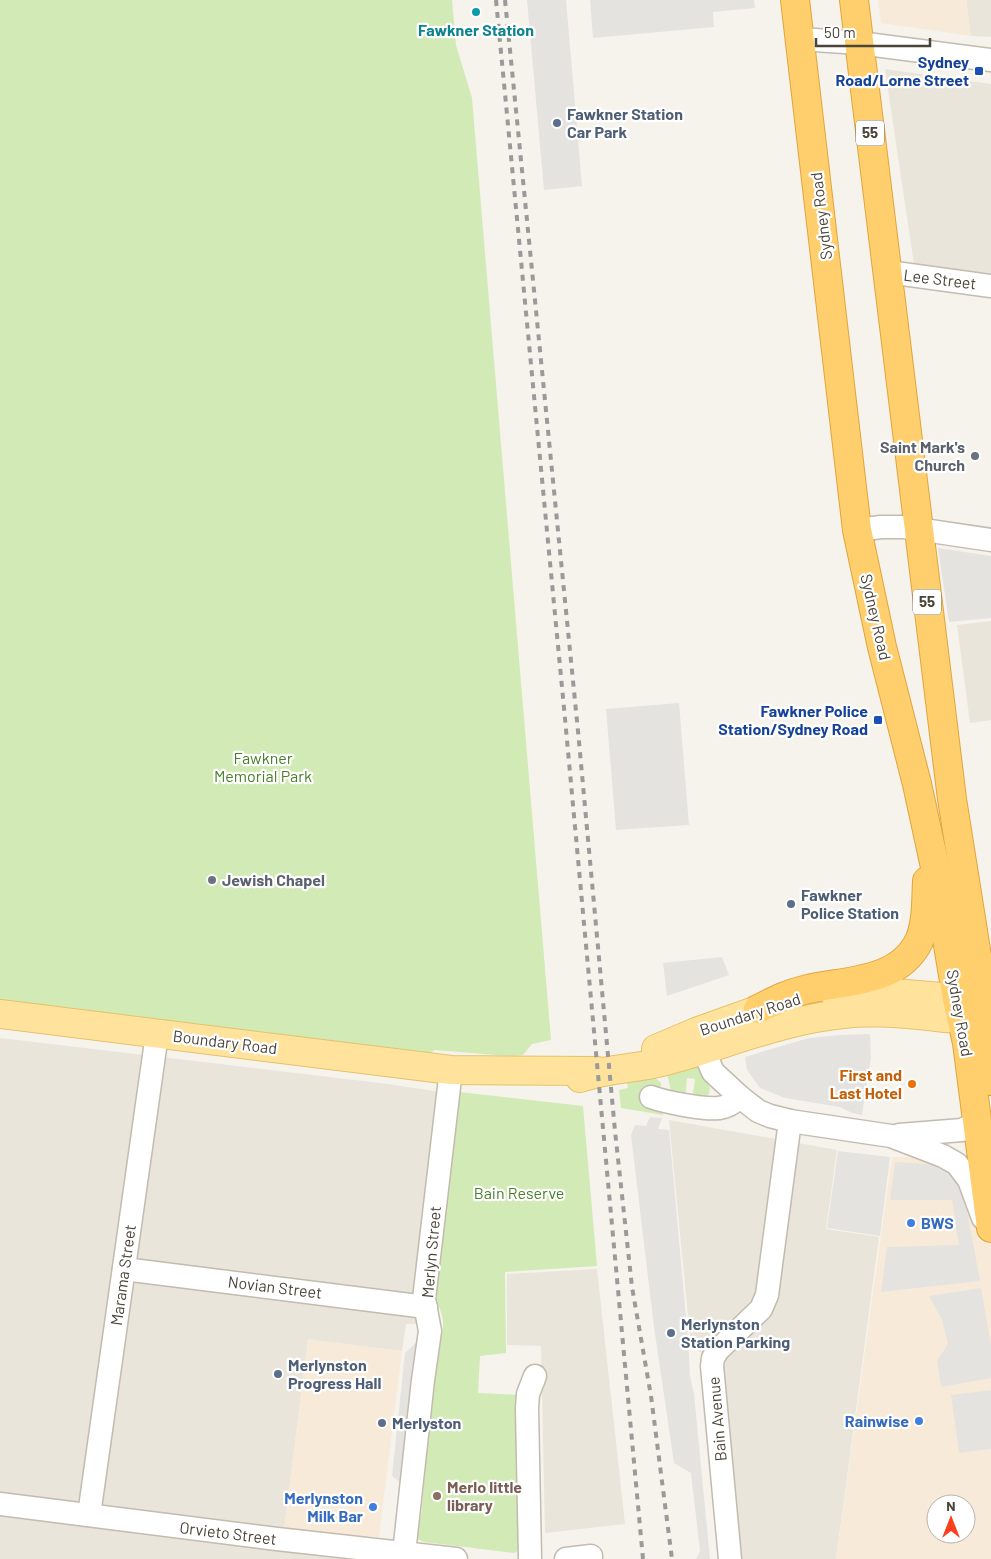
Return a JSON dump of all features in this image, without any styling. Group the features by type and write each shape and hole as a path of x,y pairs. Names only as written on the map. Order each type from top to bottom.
{"highway":[{"name":"Sydney Road","path":"794,0 857,530 882,647 917,784 945,920 973,1010 991,1081"},
{"name":"Sydney Road","path":"854,0 888,272 917,528 952,799 972,923 977,1122 991,1228"},
{"path":"758,1009 784,995 805,989 874,977 902,964 919,941 924,927 929,838"}],"main road":[{"name":"Boundary Road","path":"0,1014 451,1070 603,1070 638,1067 706,1039 758,1009 802,996 870,991 973,1010"},
{"name":"Boundary Road","path":"706,1039 843,1014 973,1010"}],"street":[{"path":"800,38 859,43 991,60"},
{"name":"Lee Street","path":"888,272 991,286"},
{"path":"857,530 917,528 991,540"},
{"name":"Marama Street","path":"90,1515 157,1034"},
{"name":"Boundary Road","path":"706,1039 733,1091"},
{"name":"Merlyn Street","path":"404,1553 430,1331 424,1299 427,1267 451,1070"},
{"path":"651,1097 662,1101 720,1108 733,1103 733,1091"},
{"path":"733,1091 758,1111 770,1116 790,1121 891,1136 943,1156 957,1164 969,1180 991,1237"},
{"name":"Bain Avenue","path":"730,1559 712,1366 718,1350 765,1303 769,1286 790,1121"},
{"path":"891,1136 962,1130 977,1122"},
{"name":"Novian Street","path":"124,1268 426,1307"},
{"path":"530,1559 527,1408 528,1394 535,1376"},
{"name":"Orvieto Street","path":"0,1504 277,1539 456,1559"},
{"path":"566,1559 592,1556"}],"shaded area":[{"name":"Fawkner Station Car Park","path":"527,0 566,0 582,186 544,190"},
{"path":"590,0 754,0 755,8 713,12 714,27 593,38"},
{"path":"878,0 966,0 971,36 881,23"},
{"path":"966,0 991,0 991,37 971,36"},
{"path":"885,69 991,84 991,290 916,278"},
{"path":"938,548 991,556 991,618 949,622"},
{"path":"991,621 991,720 970,723 957,625"},
{"path":"679,703 689,825 616,830 606,709"},
{"path":"722,957 729,975 667,996 663,963"},
{"path":"870,1034 871,1057 862,1115 852,1113 840,1107 785,1098 760,1088 747,1070 745,1057 778,1047 809,1038"},
{"path":"0,1038 388,1084 440,1092 420,1324 406,1324 402,1351 308,1340 284,1531 355,1559 0,1559"},
{"name":"Merlynston Station Parking","path":"650,1117 662,1118 658,1129 669,1130 690,1376 694,1394 710,1559 696,1559 700,1551 691,1473 674,1463 654,1327 631,1135 635,1125 646,1126"},
{"path":"669,1120 837,1150 826,1229 879,1237 836,1559 741,1559 721,1366 691,1346"},
{"path":"838,1151 890,1157 880,1236 827,1228"},
{"path":"892,1157 991,1158 991,1559 836,1559"},
{"path":"895,1162 945,1165 958,1184 966,1205 980,1281 881,1292 887,1247 959,1245 952,1200 890,1200"},
{"path":"597,1269 625,1524 545,1533 541,1346 507,1345 507,1274"},
{"path":"981,1288 991,1346 991,1378 941,1387 937,1361 948,1344 942,1320 929,1296"},
{"path":"308,1339 402,1351 379,1537 284,1531"},
{"path":"418,1341 401,1483 392,1476 405,1353"},
{"path":"991,1390 991,1449 959,1453 951,1395"}],"green space":[{"name":"Fawkner Memorial Park","path":"0,0 452,0 456,45 472,98 551,1040 532,1044 523,1055 508,1056 435,1050 427,1055 0,1001"},
{"path":"691,1063 699,1067 710,1088 709,1094 701,1099 695,1098 693,1093 695,1079 687,1078 686,1091 682,1097 672,1095 666,1069"},
{"path":"653,1076 661,1083 661,1087 655,1087 663,1115 621,1108 619,1090 628,1088 626,1080"},
{"name":"Bain Reserve","path":"459,1092 583,1106 597,1266 505,1272 506,1353 480,1356 478,1393 522,1395 519,1550 514,1553 424,1542 415,1538 414,1527 421,1517 436,1351 443,1331 443,1320 436,1300"}],"railway":[{"path":"496,0 643,1559"},
{"path":"505,0 578,731 615,1131 632,1287 651,1396 672,1559"}],"place":[{"name":"Fawkner Station","path":"476,12"},
{"name":"Sydney Road/Lorne Street","path":"979,71"},
{"name":"Fawkner Station Car Park","path":"557,123"},
{"name":"Saint Mark's Church","path":"975,456"},
{"name":"Fawkner Police Station/Sydney Road","path":"878,720"},
{"name":"Jewish Chapel","path":"212,880"},
{"name":"Fawkner Police Station","path":"791,904"},
{"name":"First and Last Hotel","path":"912,1084"},
{"name":"BWS","path":"911,1223"},
{"name":"Merlynston Station Parking","path":"671,1333"},
{"name":"Merlynston Progress Hall","path":"278,1374"},
{"name":"Rainwise","path":"919,1421"},
{"name":"Merlyston","path":"382,1423"},
{"name":"Merlo little library","path":"437,1496"},
{"name":"Merlynston Milk Bar","path":"373,1507"}]}
